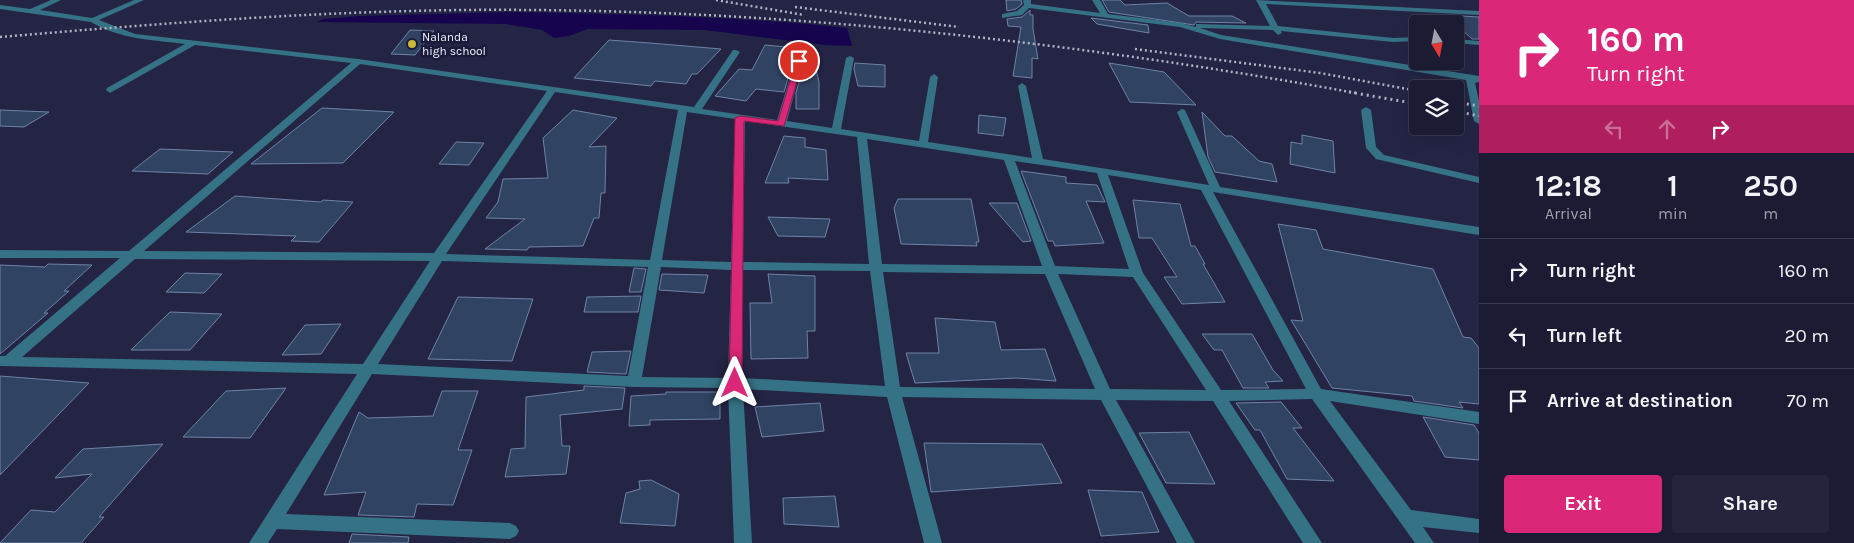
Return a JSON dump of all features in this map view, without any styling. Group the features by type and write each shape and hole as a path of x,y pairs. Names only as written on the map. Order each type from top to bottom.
{"street":[{"path":"31,11 57,0"},
{"path":"93,20 140,0"},
{"path":"1096,0 1106,16"},
{"path":"1261,1 1479,13"},
{"path":"1261,1 1284,46"},
{"path":"1006,16 1019,13 1027,3 1181,26 1275,28 1393,40 1409,38"},
{"path":"0,7 93,20 103,26 134,36 358,61 553,89 1008,156 1479,231"},
{"path":"1181,26 1220,37 1478,79"},
{"path":"1464,42 1479,43"},
{"path":"110,90 193,43"},
{"path":"696,111 736,52"},
{"path":"836,132 850,58"},
{"path":"3,363 132,256 358,61"},
{"path":"781,124 799,61"},
{"path":"923,144 934,77"},
{"path":"1478,79 1470,81 1479,121"},
{"path":"1022,86 1038,161"},
{"path":"258,543 438,257 553,89"},
{"path":"634,382 683,109"},
{"path":"1366,110 1371,148 1380,157 1479,180"},
{"path":"1182,112 1210,188 1316,394 1425,543"},
{"path":"740,118 735,383 744,543"},
{"path":"862,136 876,268 893,392 933,543"},
{"path":"1008,156 1050,270 1105,394 1186,543"},
{"path":"1102,171 1138,273 1313,543"},
{"path":"0,254 438,257 736,266 1138,273"},
{"path":"3,363 367,369 634,382 735,383 893,392 1217,396 1316,394 1479,418"},
{"path":"1405,517 1479,526"},
{"path":"272,521 510,531"}],"shaded area":[{"path":"513,12 722,18 847,28 852,46 825,45 705,30 587,29 569,36 554,38 542,30 505,24 317,22 324,19 360,16"}],"building":[{"path":"1006,0 1021,0 1022,4 1016,9 1007,11"},
{"path":"1102,0 1120,0 1125,5 1167,3 1189,16 1232,16 1246,23 1196,22 1194,25 1109,12"},
{"path":"1030,10 1030,15 1033,15 1033,29 1038,59 1032,58 1032,78 1013,76 1021,27 1008,26 1007,19 1022,17"},
{"path":"1464,16 1479,17 1479,39 1472,39 1464,32"},
{"path":"1091,18 1148,25 1149,33 1097,24"},
{"path":"410,30 434,31 415,55 391,54"},
{"path":"609,40 721,49 697,74 692,74 686,84 655,81 651,86 574,78"},
{"path":"765,45 809,49 809,62 813,62 813,69 816,69 819,82 819,109 796,109 796,93 805,61 800,57 793,60 784,92 756,89 746,101 715,96 739,69 752,70"},
{"path":"855,63 885,65 885,87 858,86 854,69"},
{"path":"1109,63 1164,72 1196,105 1130,102"},
{"path":"322,108 394,112 343,163 251,164"},
{"path":"0,110 49,112 24,127 0,126"},
{"path":"573,110 617,118 589,147 606,146 605,193 601,193 599,218 594,218 583,246 529,247 527,250 485,249 525,219 486,218 498,202 503,179 548,178 543,138"},
{"path":"1202,112 1225,136 1232,136 1259,161 1272,164 1277,182 1215,172 1208,157"},
{"path":"979,115 1006,118 1003,136 978,133"},
{"path":"1302,135 1333,141 1335,173 1290,164 1291,142 1302,144"},
{"path":"784,136 805,138 805,147 826,150 828,180 788,178 789,183 765,183"},
{"path":"456,142 484,143 469,165 439,164"},
{"path":"160,149 233,152 208,174 132,171"},
{"path":"1021,171 1066,177 1066,183 1097,185 1105,202 1086,201 1104,243 1055,246 1053,241 1048,241"},
{"path":"235,196 321,202 323,200 353,202 319,242 291,241 296,236 186,232"},
{"path":"898,199 971,199 979,242 976,242 977,246 901,244 894,208"},
{"path":"1133,200 1180,204 1191,246 1195,246 1225,302 1182,304 1164,277 1177,277 1152,238 1139,238"},
{"path":"989,203 1017,203 1031,241 1023,242"},
{"path":"768,217 830,219 825,237 778,236"},
{"path":"1278,224 1316,230 1323,249 1433,269 1463,337 1471,338 1479,348 1479,404 1459,402 1463,408 1414,401 1412,396 1332,388 1291,320 1303,321"},
{"path":"48,264 92,265 64,291 69,291 44,313 48,313 0,354 0,265 45,267"},
{"path":"634,268 646,269 641,292 629,292"},
{"path":"185,273 222,274 204,293 166,292"},
{"path":"662,274 708,275 704,293 659,290"},
{"path":"768,274 815,276 815,331 807,331 808,358 751,359 750,303 772,303"},
{"path":"641,296 638,312 584,312 587,297"},
{"path":"458,297 533,299 512,361 428,359"},
{"path":"170,312 222,314 190,350 131,350"},
{"path":"935,318 995,322 1001,350 1045,349 1056,381 1017,378 915,383 906,353 939,353"},
{"path":"341,324 321,354 282,355 305,325"},
{"path":"1202,334 1252,334 1273,370 1283,381 1265,382 1269,388 1243,388 1222,350 1214,350"},
{"path":"631,351 626,374 587,372 592,352"},
{"path":"0,376 89,383 0,475"},
{"path":"584,386 625,388 622,409 560,415 562,446 570,446 566,474 505,477 511,449 525,448 526,397 584,390"},
{"path":"286,388 250,438 183,437 226,391"},
{"path":"442,391 478,391 458,450 472,450 453,505 417,504 414,517 358,515 366,492 324,495 359,412 368,418 433,416"},
{"path":"666,392 720,392 720,419 650,420 650,425 629,426 631,396 666,394"},
{"path":"1281,402 1302,428 1293,428 1334,481 1287,479 1260,430 1255,430 1236,403"},
{"path":"820,403 824,431 762,437 755,407"},
{"path":"1423,417 1474,425 1479,433 1479,460 1445,457"},
{"path":"1189,432 1215,484 1166,483 1139,433"},
{"path":"924,443 1042,444 1062,483 931,492"},
{"path":"163,444 99,517 104,517 81,543 0,543 31,510 55,512 92,474 55,478 83,449"},
{"path":"651,480 679,494 675,526 620,523 626,493 640,489 639,481"},
{"path":"1088,490 1142,492 1159,532 1101,536"},
{"path":"835,496 839,527 784,524 783,498"},
{"path":"352,534 409,537 408,543 349,543"}],"railway":[{"path":"716,0 804,15"},
{"path":"795,7 959,27"},
{"path":"0,37 199,21 400,11 533,10 636,12 843,24 946,34 1152,60 1356,93"},
{"path":"1135,49 1320,73 1409,89"},
{"path":"1349,92 1409,102"},
{"path":"1464,104 1479,106"},
{"path":"1464,113 1479,116"}],"place":[{"name":"Nalanda high school","path":"412,44"}],"route":[{"path":"735,383 740,118 781,124 799,61"}]}
